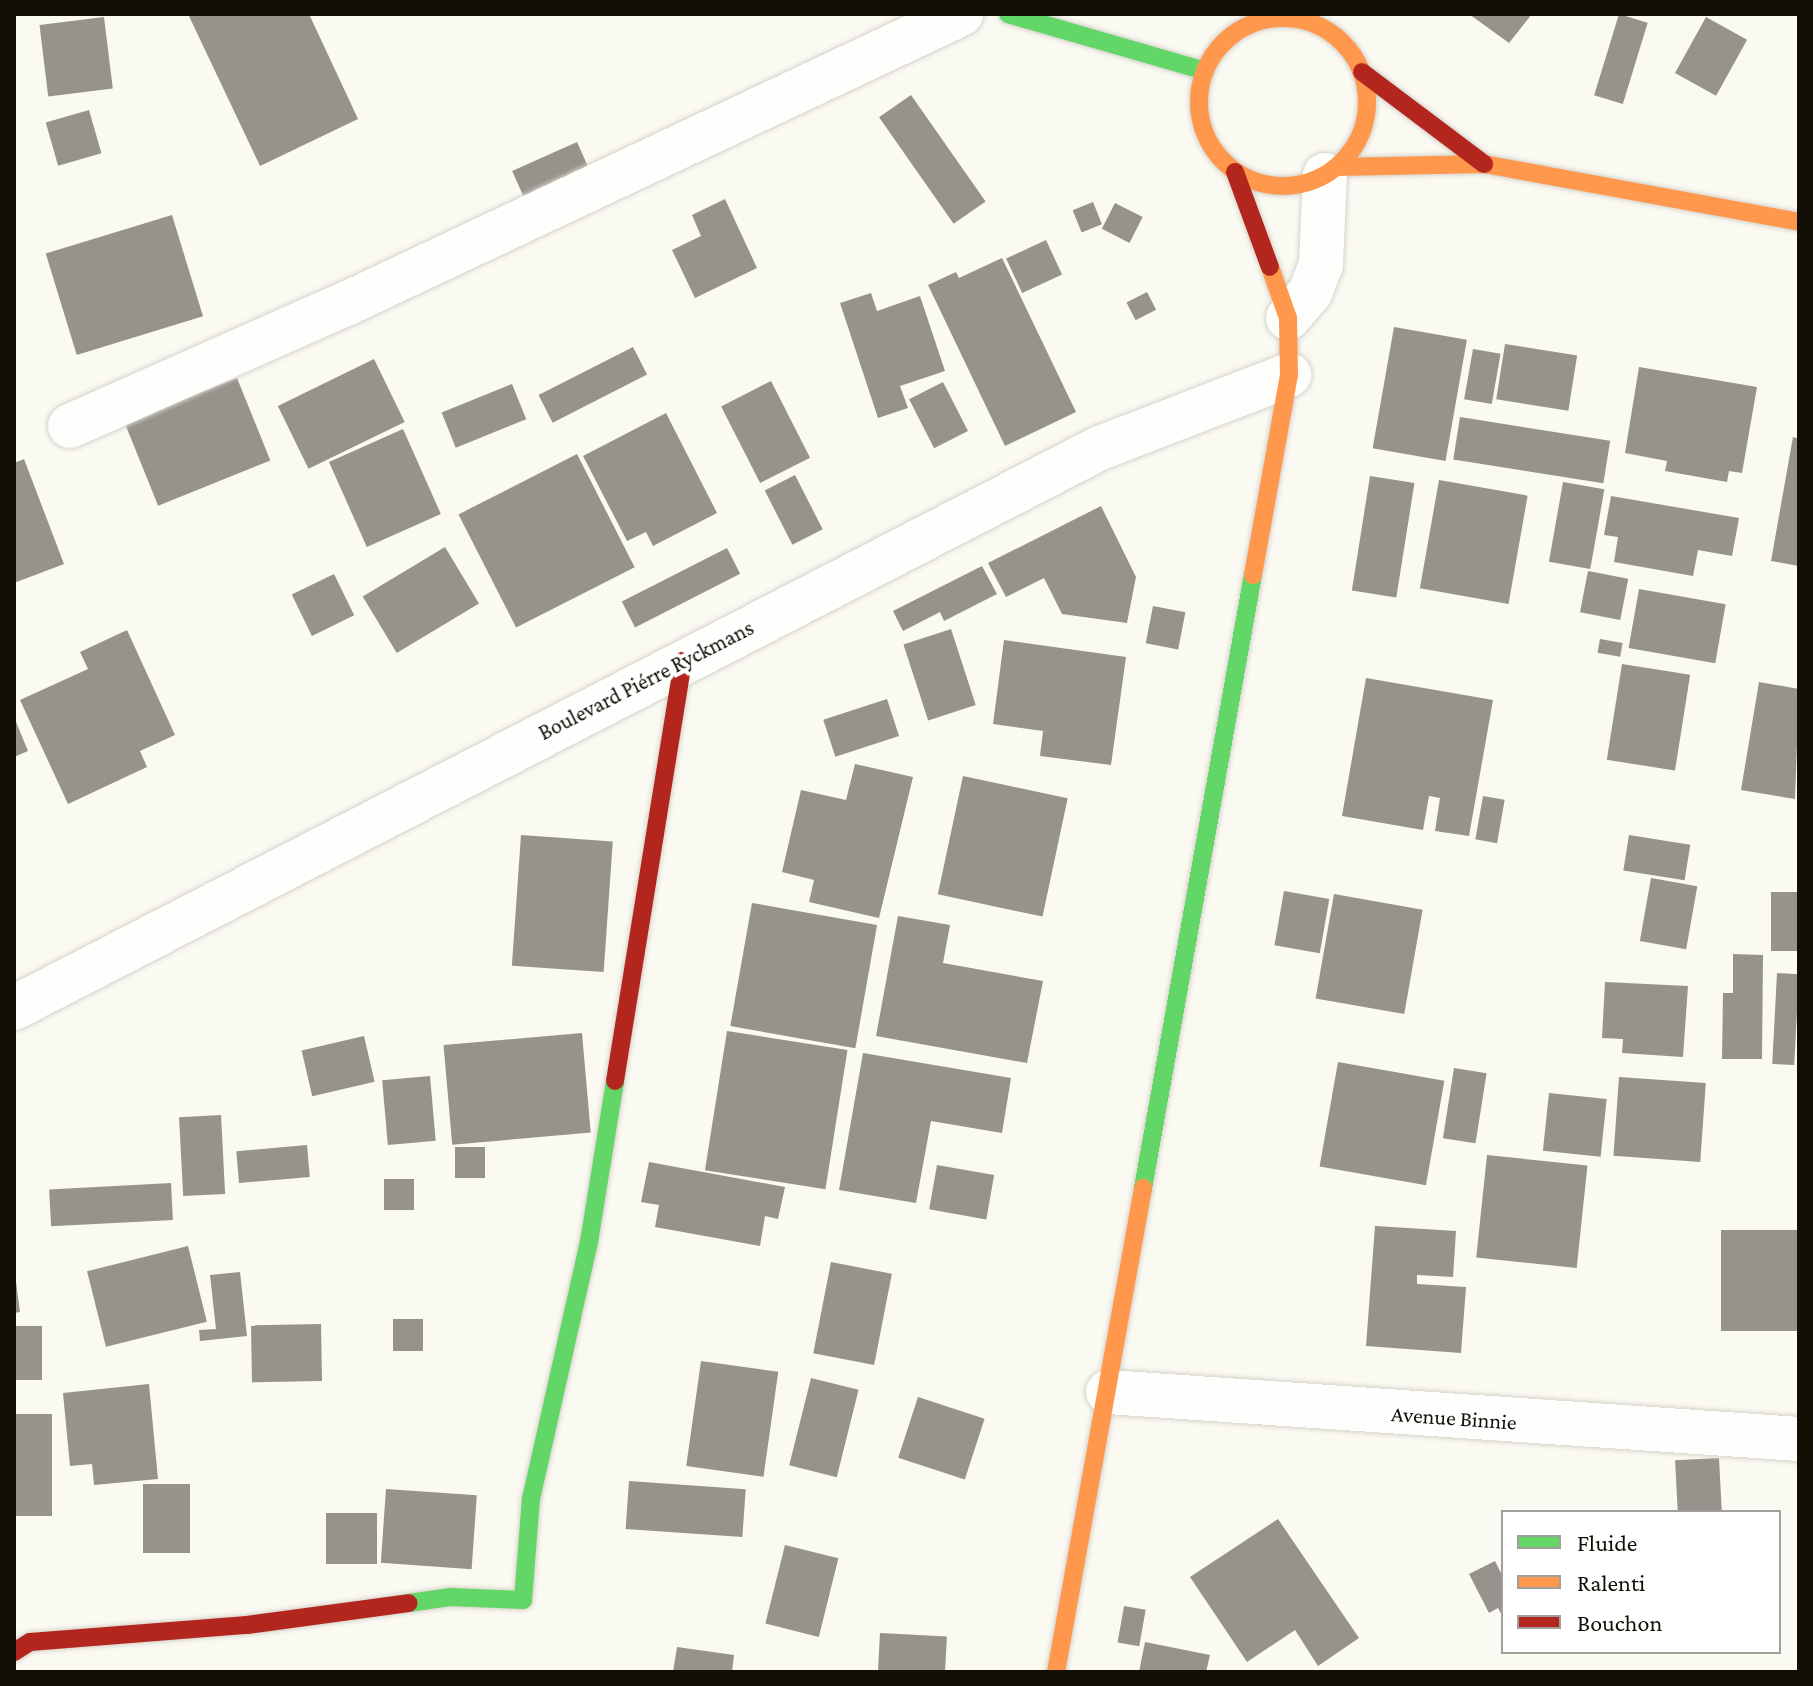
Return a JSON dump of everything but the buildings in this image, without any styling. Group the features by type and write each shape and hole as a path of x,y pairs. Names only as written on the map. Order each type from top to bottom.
{"street":[{"path":"70,426 348,303 961,14"},
{"path":"1008,14 1205,71"},
{"path":"1288,318 1310,293 1321,265 1331,171 1365,123 1368,98 1362,72 1353,54 1320,20 1278,18 1256,22 1218,48 1205,71 1198,98 1202,127 1215,152 1235,172 1264,185 1296,185 1331,171 1484,164 1799,222"},
{"path":"1217,25 1218,48"},
{"path":"1362,72 1484,164"},
{"path":"1056,1672 1289,375 1288,318 1235,172"},
{"name":"Boulevard Piérre Ryckmans","path":"14,1008 683,660 1100,448 1289,375"},
{"path":"14,1652 30,1642 247,1625 450,1597 523,1600 531,1499 589,1242 683,660"},
{"name":"Avenue Binnie","path":"1108,1392 1799,1439"}],"traffic: fast":[{"path":"1008,14 1205,71"},
{"path":"1143,1188 1253,575"},
{"path":"409,1603 450,1597 523,1600 531,1499 589,1242 615,1081"}],"traffic: slow":[{"path":"1283,18 1315,25 1330,32 1342,43 1353,55 1360,70 1367,102 1360,134 1353,149 1342,161 1330,172 1315,179 1283,186 1251,179 1236,172 1224,161 1213,149 1206,134 1199,102 1206,70 1213,55 1224,43 1236,32 1251,25 1283,18"},
{"path":"1337,167 1484,164 1799,222"},
{"path":"1253,575 1289,375 1288,318 1270,267"},
{"path":"1056,1672 1143,1188"}],"traffic: jam":[{"path":"1362,72 1484,164"},
{"path":"1235,172 1270,267"},
{"path":"615,1081 683,660"},
{"path":"14,1652 30,1642 247,1625 409,1603"}]}
